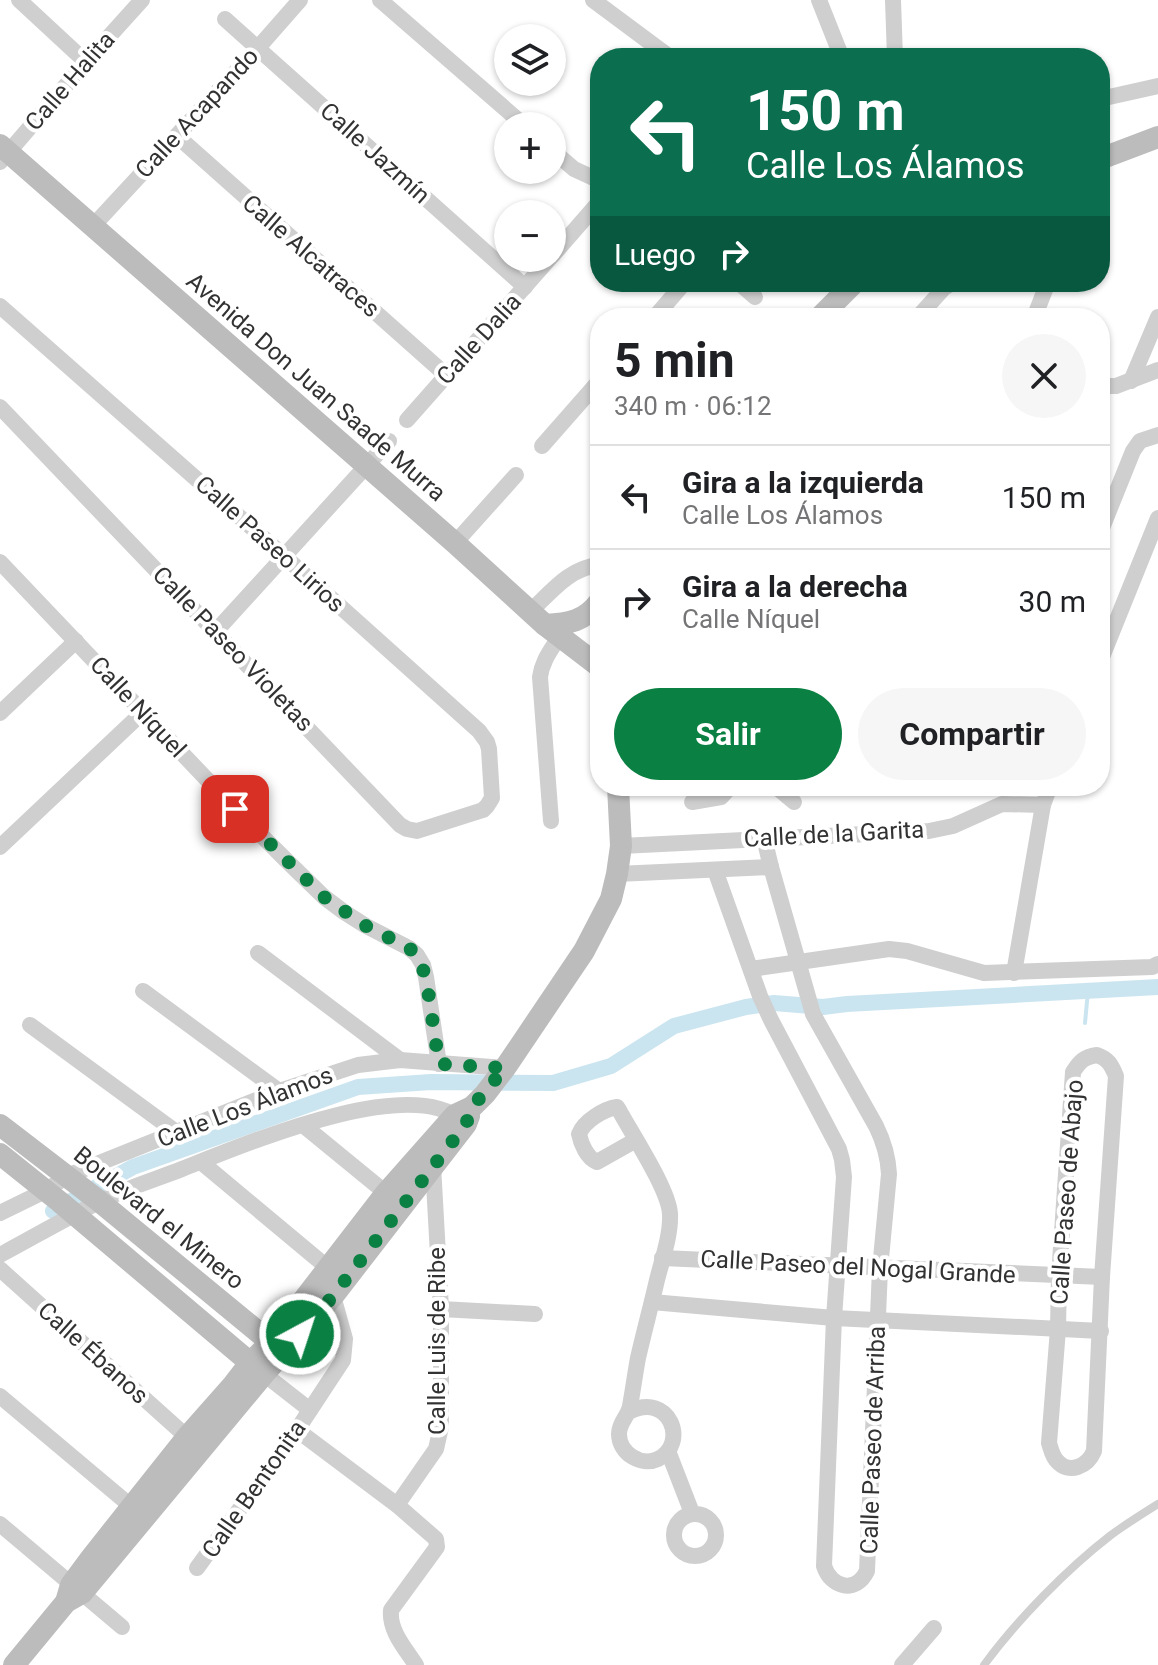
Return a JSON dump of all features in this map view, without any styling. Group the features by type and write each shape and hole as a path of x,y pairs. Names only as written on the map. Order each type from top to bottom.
{"street":[{"path":"19,0 86,62"},
{"name":"Calle Halita","path":"3,153 142,0"},
{"name":"Calle Acapando","path":"93,226 300,0"},
{"path":"380,0 509,112"},
{"path":"593,0 658,48"},
{"path":"819,0 838,48"},
{"path":"893,0 895,48"},
{"name":"Calle Jazmín","path":"225,19 525,287"},
{"path":"1110,97 1158,86"},
{"name":"Calle Alcatraces","path":"177,136 446,375"},
{"path":"1110,155 1158,137"},
{"name":"Avenida Don Juan Saade Murra","path":"3,153 93,226 545,625 590,659"},
{"path":"566,162 590,176"},
{"name":"Calle Dalia","path":"566,240 590,212"},
{"name":"Calle Dalia","path":"407,420 538,272"},
{"path":"663,308 676,292"},
{"path":"749,292 755,297"},
{"path":"829,308 845,292"},
{"path":"926,308 940,292"},
{"name":"Calle Paseo Lirios","path":"1,309 285,557 484,737 489,749 492,798 487,806"},
{"path":"1131,381 1158,317"},
{"path":"1110,386 1158,370"},
{"path":"542,446 590,391"},
{"name":"Calle Paseo Violetas","path":"0,407 400,825 417,831 483,810 487,806"},
{"path":"1110,508 1133,451 1140,441 1158,435"},
{"path":"216,631 389,441"},
{"path":"455,543 516,475"},
{"path":"1110,637 1158,518"},
{"path":"551,821 540,677 545,659 545,625 577,570 590,566"},
{"name":"Calle Níquel","path":"3,570 324,897 417,955 426,977 439,1064"},
{"path":"545,625 575,622 590,612"},
{"path":"0,713 76,641"},
{"path":"0,847 143,712"},
{"path":"277,1348 328,1268 386,1193 470,1110 502,1072 584,951 611,899 617,874 621,846 618,796"},
{"path":"692,802 722,796"},
{"path":"787,796 794,802"},
{"path":"1002,804 1003,796"},
{"path":"1014,973 1046,796"},
{"name":"Calle de la Garita","path":"621,846 929,831 953,826 1002,804 1043,805"},
{"name":"Calle Paseo de Arriba","path":"715,870 760,996 830,1130 842,1160 844,1177 834,1318 824,1566 827,1576 842,1586 859,1582 867,1571 888,1157 884,1141 813,1014 764,838"},
{"name":"Calle de la Garita","path":"617,874 771,867"},
{"path":"751,969 889,949 907,951 984,973 1157,965"},
{"path":"258,953 400,1060"},
{"path":"143,991 279,1091"},
{"path":"30,1025 176,1132"},
{"name":"Calle Paseo de Abajo","path":"1097,1055 1106,1058 1116,1076 1102,1277 1094,1451 1092,1457 1077,1468 1066,1468 1058,1463 1049,1443 1073,1072 1079,1062 1097,1055"},
{"name":"Calle Los Álamos","path":"0,1255 63,1204 176,1132 279,1091 358,1065 400,1060 502,1072"},
{"name":"Calle Los Álamos","path":"0,1213 63,1204 84,1190 201,1162 348,1111 416,1104 470,1110"},
{"path":"629,1412 638,1358 670,1223 668,1202 636,1140 619,1110 615,1107 584,1124 581,1129 580,1139 591,1159 597,1162 636,1140"},
{"path":"73,1593 132,1507 187,1437 333,1296 433,1165 470,1110"},
{"name":"Boulevard el Minero","path":"0,1125 277,1348"},
{"path":"303,1125 386,1193"},
{"name":"Boulevard el Minero","path":"0,1154 257,1368"},
{"path":"201,1162 328,1268"},
{"name":"Calle Luis de Ribe","path":"397,1505 436,1449 440,1438 441,1309 433,1165"},
{"name":"Calle Paseo del Nogal Grande","path":"662,1258 1102,1277"},
{"name":"Calle Ébanos","path":"0,1269 187,1437"},
{"name":"Calle Bentonita","path":"197,1568 297,1430 343,1360 345,1339 333,1296"},
{"name":"Calle Paseo del Nogal Grande","path":"652,1302 834,1318 1101,1331"},
{"path":"441,1309 535,1314"},
{"path":"257,1368 310,1410"},
{"path":"14,1665 257,1368"},
{"path":"0,1396 132,1507"},
{"path":"651,1406 670,1419 674,1430 673,1441 659,1459 636,1459 626,1453 620,1443 619,1432 622,1420 629,1412 651,1406"},
{"path":"297,1430 397,1505 437,1543 391,1610 390,1620 416,1665"},
{"path":"668,1451 692,1513"},
{"path":"0,1524 73,1593 122,1627"},
{"path":"902,1665 934,1628"}],"lane":[{"path":"984,1665 1071,1569 1112,1534 1158,1504"}],"waterway":[{"path":"53,1211 133,1167 358,1087 431,1082 553,1083 611,1066 674,1026 746,1007 774,1003 823,1007 1158,987"},
{"path":"1085,1023 1088,991"}],"route":[{"path":"235,809 324,897 417,955 426,977 439,1064 505,1068 472,1107 466,1124 300,1334"}]}
